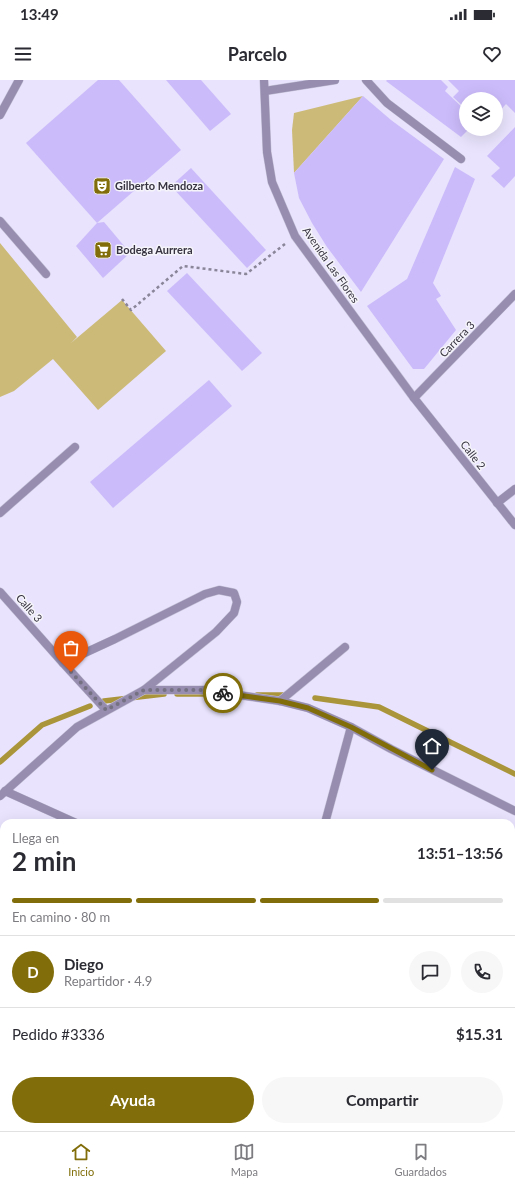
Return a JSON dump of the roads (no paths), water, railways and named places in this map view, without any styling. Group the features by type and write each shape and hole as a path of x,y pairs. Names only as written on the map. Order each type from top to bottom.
{"street":[{"path":"0,115 20,80"},
{"name":"Avenida Las Flores","path":"264,80 267,152 272,182 295,236 414,398"},
{"path":"264,91 335,80"},
{"path":"366,80 387,103 461,159"},
{"path":"0,220 46,274"},
{"name":"Carrera 3","path":"414,398 515,294"},
{"name":"Calle 2","path":"414,398 515,525"},
{"path":"0,513 75,447"},
{"path":"497,503 515,489"},
{"path":"62,663 115,640 204,594 219,590 234,593 237,602 234,613 216,632 144,690 77,727 3,794 66,819"},
{"name":"Calle 3","path":"0,592 62,663 106,710"},
{"path":"280,701 345,647"},
{"path":"144,690 203,690 280,701 308,708 351,727 391,749 515,811"},
{"path":"326,819 351,727"}],"waterway":[{"path":"104,701 164,694"},
{"path":"177,694 213,694"},
{"path":"257,695 289,695"},
{"path":"315,698 379,707 515,774"},
{"path":"0,762 42,725 90,706"}],"place":[{"name":"Gilberto Mendoza","path":"102,186"},
{"name":"Bodega Aurrera","path":"103,250"}]}
